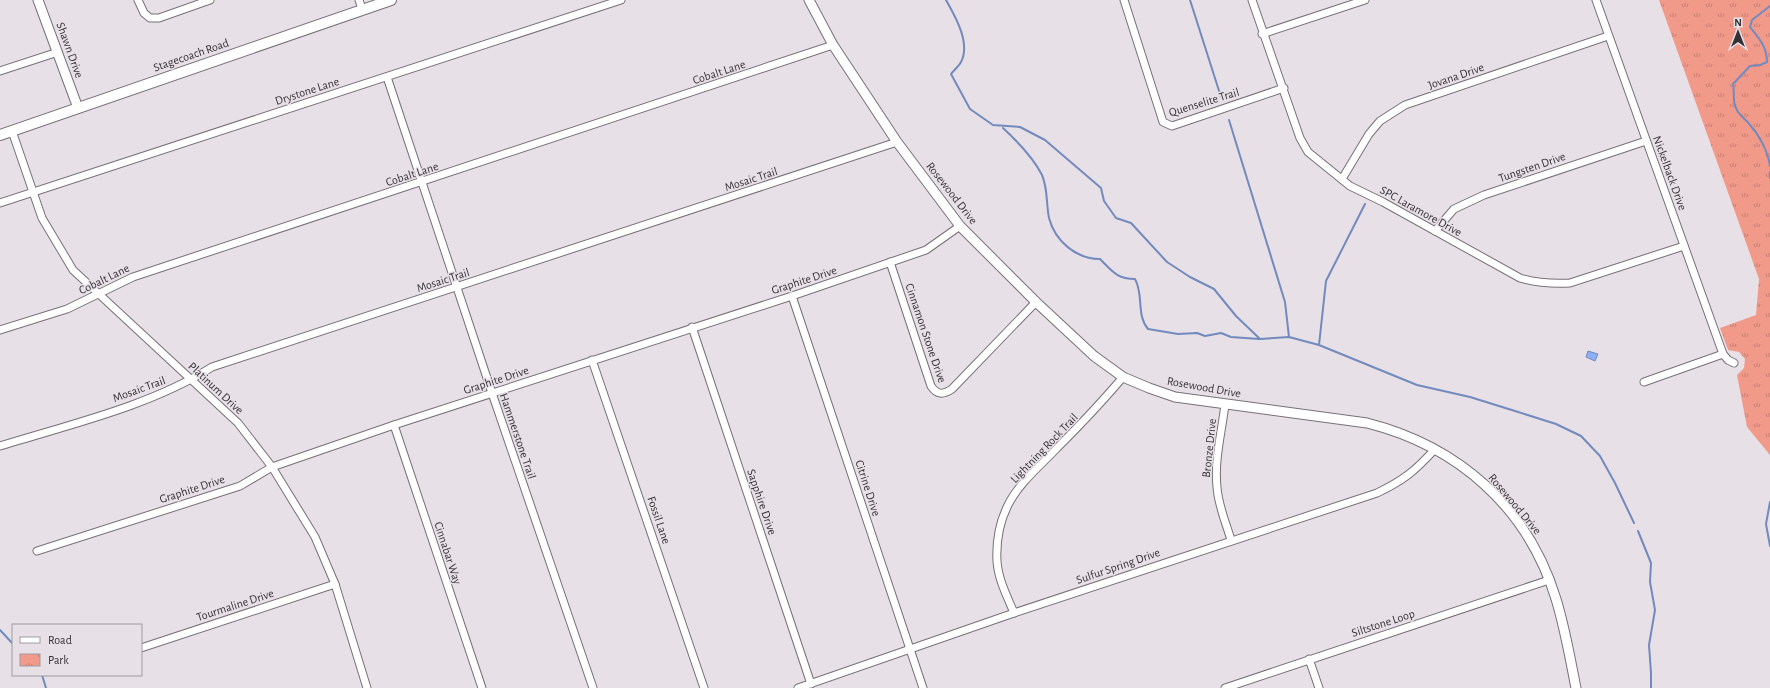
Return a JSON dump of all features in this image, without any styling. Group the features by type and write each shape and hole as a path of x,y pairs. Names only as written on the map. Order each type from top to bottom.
{"main road":[{"name":"Stagecoach Road","path":"0,135 361,5 391,0"}],"street":[{"name":"Shawn Drive","path":"38,0 78,108"},
{"path":"138,0 144,13 150,18 159,18 210,0"},
{"name":"Drystone Lane","path":"0,203 621,0"},
{"name":"Rosewood Drive","path":"809,0 834,46 897,142 960,226 1036,302 1094,356 1123,377 1175,397 1367,423 1390,429 1435,448 1459,463 1479,479 1499,499 1533,543 1556,598 1574,687"},
{"name":"Quenselite Trail","path":"1124,0 1163,122 1166,124 1172,126 1284,88"},
{"name":"SPC Laramore Drive","path":"1252,0 1262,34 1284,88 1300,138 1308,152 1350,186 1383,202 1520,278 1536,283 1570,283 1684,246"},
{"path":"1262,34 1365,0"},
{"name":"Nickelback Drive","path":"1596,0 1723,354"},
{"name":"Jovana Drive","path":"1342,179 1369,134 1380,121 1405,105 1608,36"},
{"name":"Cobalt Lane","path":"0,330 67,309 133,277 834,46"},
{"path":"0,72 58,52"},
{"name":"Hammerstone Trail","path":"387,77 492,393 593,688"},
{"name":"Platinum Drive","path":"12,131 42,218 73,270 238,424 272,467 314,537 335,584 367,688"},
{"name":"Tungsten Drive","path":"1436,231 1454,210 1484,196 1646,141"},
{"name":"Mosaic Trail","path":"0,446 147,400 191,380 212,367 897,142"},
{"name":"Graphite Drive","path":"37,550 240,486 272,467 394,425 692,327 792,296 926,250 960,226"},
{"name":"Cinnamon Stone Drive","path":"890,262 931,386 934,391 939,394 945,393 952,389 1036,302"},
{"name":"Citrine Drive","path":"792,296 923,688"},
{"name":"Sapphire Drive","path":"692,327 811,684"},
{"path":"1644,382 1723,354 1728,360 1734,363"},
{"name":"Fossil Lane","path":"592,360 704,688"},
{"name":"Lightning Rock Trail","path":"1014,613 1000,576 997,562 997,541 1009,504 1021,486 1096,409 1123,377"},
{"name":"Bronze Drive","path":"1225,404 1217,465 1217,486 1220,504 1231,540"},
{"name":"Cinnabar Way","path":"394,425 482,688"},
{"name":"Sulfur Spring Drive","path":"798,688 1014,613 1231,540 1377,493 1400,482 1420,466 1435,448"},
{"name":"Siltstone Loop","path":"1225,688 1549,580"},
{"name":"Tourmaline Drive","path":"142,648 335,584"},
{"path":"1309,659 1319,688"}],"green space":[{"path":"1659,0 1770,0 1770,455 1747,427 1737,375 1744,368 1745,359 1739,352 1728,350 1720,328 1756,315 1759,279"}],"water":[{"path":"1588,351 1598,354 1595,361 1586,357"}],"waterway":[{"path":"946,0 961,30 964,47 964,55 961,62 951,74 970,109 993,125 1020,127 1045,140 1101,188 1104,201 1116,218 1131,223 1167,262 1190,277 1214,289 1236,316 1260,339 1289,337 1319,345 1417,385 1470,397 1556,424 1581,436 1600,456 1634,523"},
{"path":"1190,0 1221,97"},
{"path":"1770,6 1752,20 1750,27 1764,47 1767,62 1760,65 1750,66 1733,84 1734,102 1737,110 1754,129 1760,139 1770,166"},
{"path":"1229,120 1285,302 1289,337"},
{"path":"1003,128 1029,156 1042,175 1049,218 1061,241 1075,252 1083,256 1100,259 1115,274 1124,278 1135,279 1138,285 1142,318 1148,329 1178,334 1197,333 1205,336 1221,333 1231,337 1259,339"},
{"path":"1770,172 1770,178"},
{"path":"1319,345 1326,281 1365,204"},
{"path":"1770,502 1766,524 1770,546"},
{"path":"1638,531 1651,563 1650,582 1655,610 1649,645 1651,688"},
{"path":"0,630 12,643"},
{"path":"42,676 46,688"}]}
